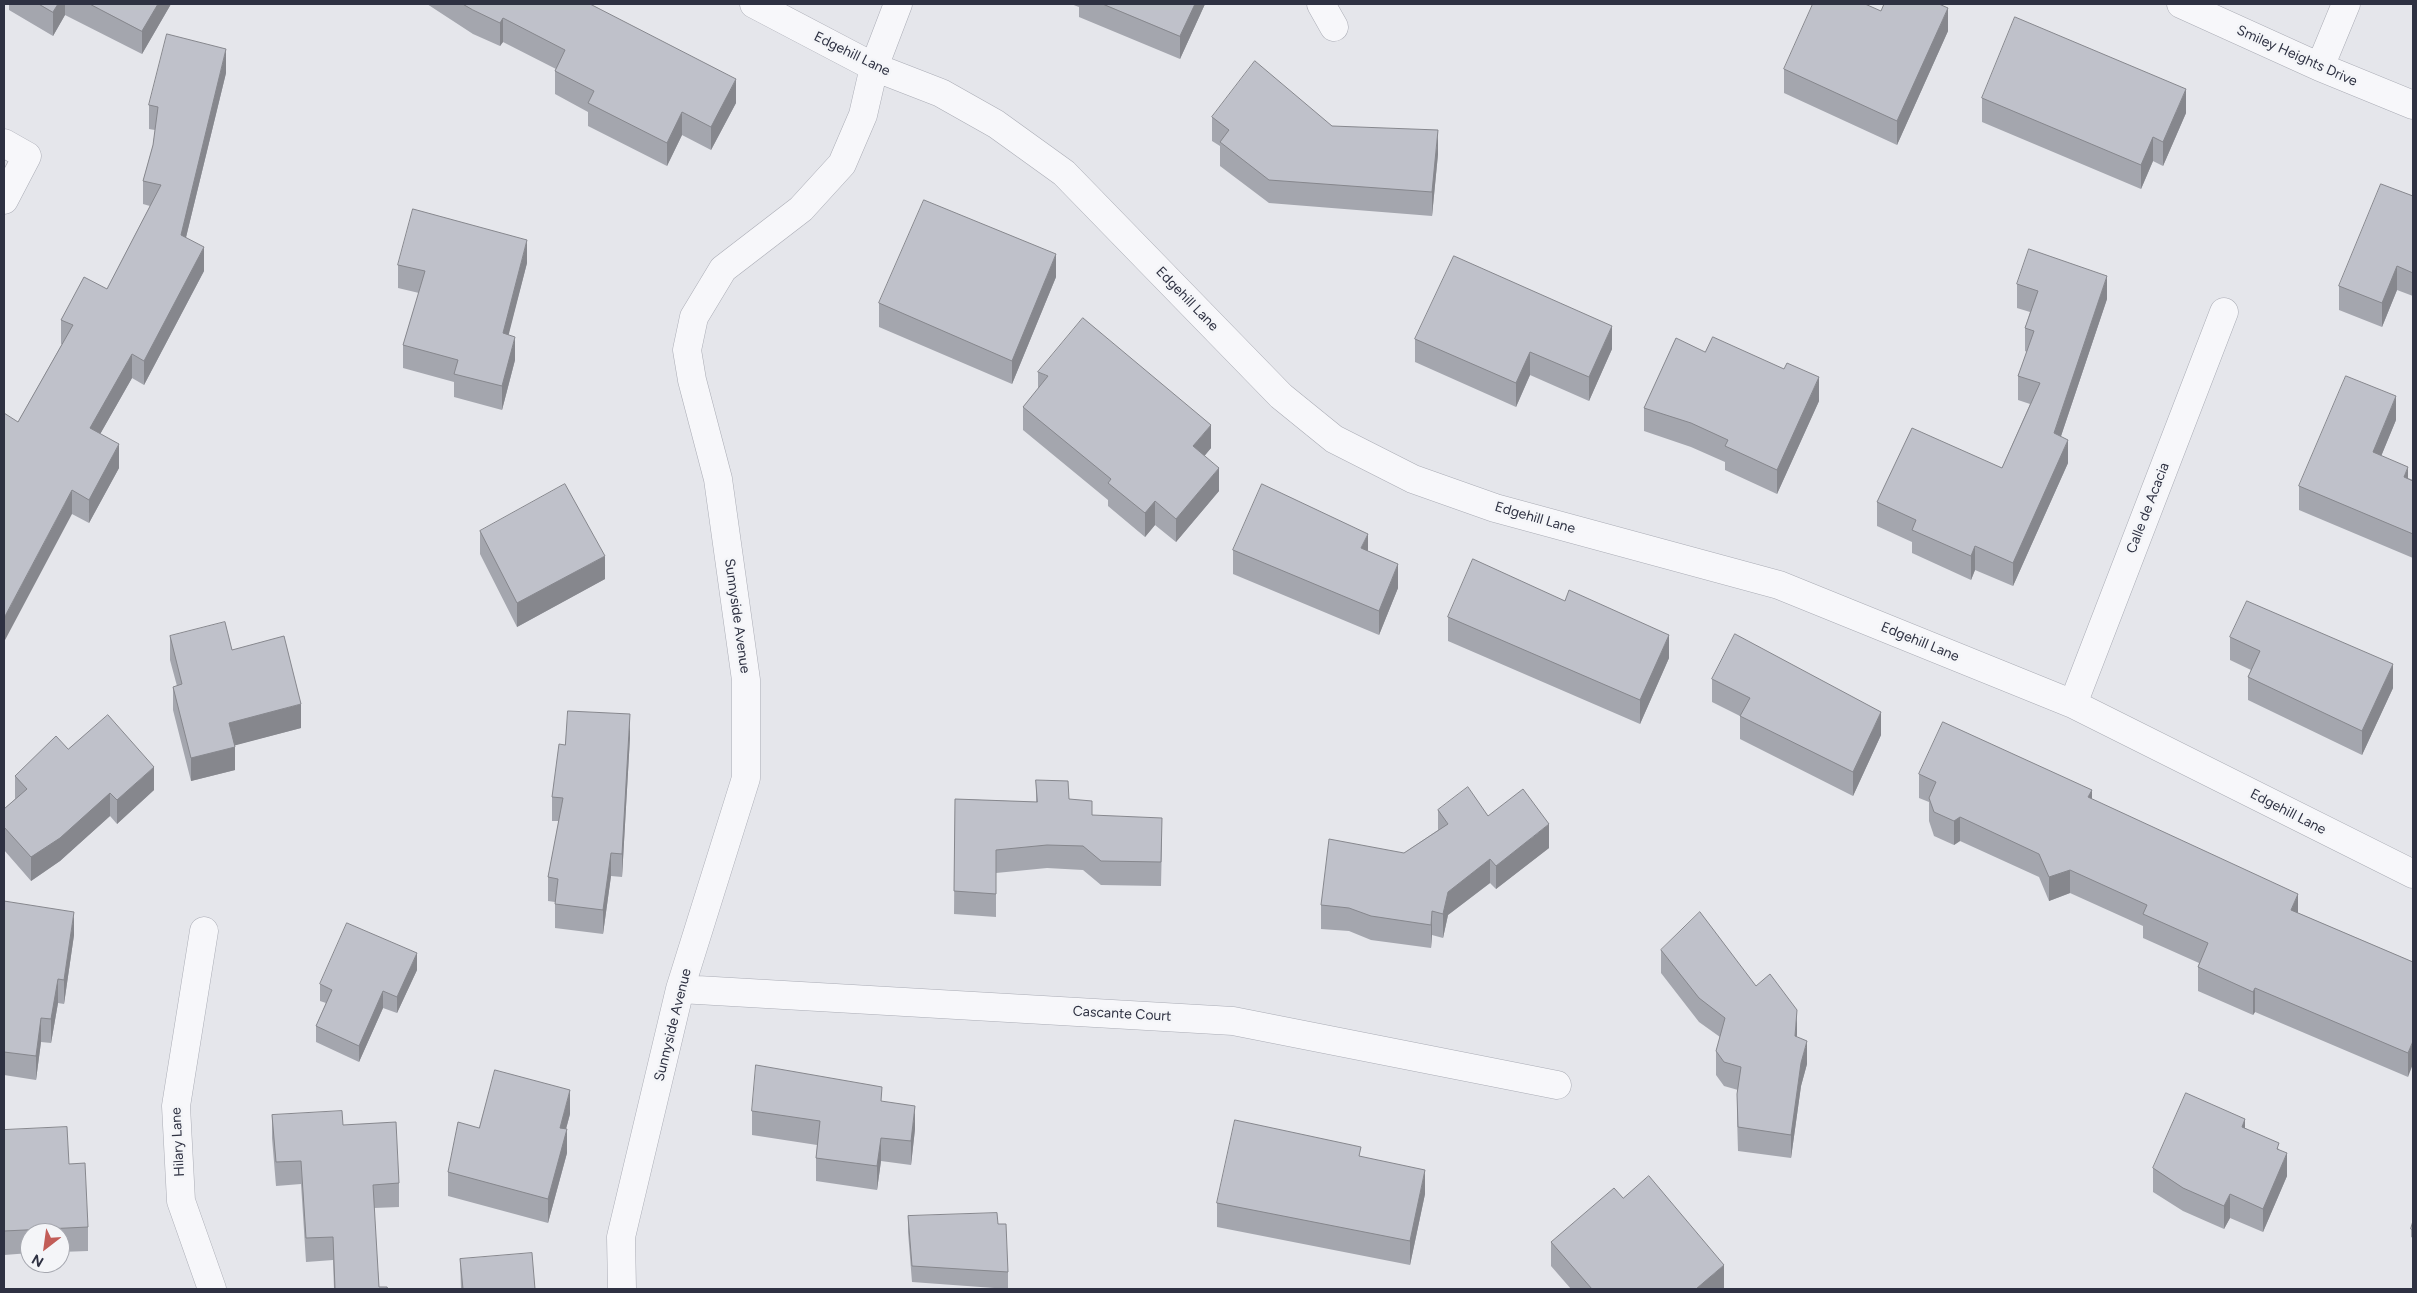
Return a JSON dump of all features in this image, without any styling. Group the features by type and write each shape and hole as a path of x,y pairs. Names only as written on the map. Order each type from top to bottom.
{"street":[{"name":"Edgehill Lane","path":"754,4 874,67 941,93 996,124 1064,173 1281,396 1334,439 1413,479 1495,508 1779,585 2073,704 2413,874"},
{"name":"Sunnyside Avenue","path":"622,1289 620,1238 680,989 746,778 746,680 720,488 692,380 687,350 694,317 723,269 801,209 842,164 863,115 874,67 898,4"},
{"name":"Smiley Heights Drive","path":"2181,4 2320,67 2413,106"},
{"path":"2320,67 2346,4"},
{"path":"4,143 27,156 4,200"},
{"name":"Calle de Acacia","path":"2073,704 2224,312"},
{"name":"Hilary Lane","path":"204,931 176,1106 181,1200 212,1289"},
{"name":"Cascante Court","path":"680,989 1233,1021 1557,1085"}],"building":[{"path":"39,4 58,4 53,12"},
{"path":"90,4 158,4 142,31"},
{"path":"463,4 590,4 736,79 711,127 682,112 667,143 588,103 594,91 555,71 565,50 503,18 500,23"},
{"path":"1103,4 1195,4 1180,36"},
{"path":"1813,4 1865,4 1881,11 1884,4 1939,4 1948,8 1897,121 1784,69"},
{"path":"2015,17 2186,89 2163,142 2153,137 2141,165 1982,98"},
{"path":"167,34 226,49 181,235 204,247 144,361 132,354 90,428 119,444 89,500 72,490 4,618 4,413 18,422 73,325 61,320 84,277 107,289 161,185 143,181 153,145 158,107 149,105"},
{"path":"1255,61 1332,126 1438,130 1432,192 1269,180 1220,142 1229,130 1212,117"},
{"path":"2381,184 2413,196 2413,273 2397,266 2382,303 2339,286"},
{"path":"924,200 1056,254 1012,361 879,303"},
{"path":"413,209 527,240 503,333 515,337 502,386 454,374 458,360 403,345 425,271 398,265"},
{"path":"2029,249 2107,276 2054,433 2068,440 2013,563 1975,546 1971,556 1912,530 1916,520 1877,502 1912,428 2002,468 2040,383 2018,376 2034,331 2025,328 2038,291 2017,284"},
{"path":"1454,256 1612,326 1589,377 1530,352 1516,383 1415,339"},
{"path":"1083,318 1211,425 1193,446 1219,468 1176,519 1155,501 1145,513 1108,483 1111,479 1023,407 1048,376 1038,372"},
{"path":"1713,337 1784,369 1787,363 1819,377 1777,470 1725,446 1728,440 1691,423 1644,408 1676,338 1705,352"},
{"path":"2346,376 2396,396 2373,452 2408,467 2404,477 2413,481 2413,534 2299,486"},
{"path":"565,484 605,556 517,603 480,531"},
{"path":"1262,484 1368,534 1361,548 1398,564 1379,611 1233,550"},
{"path":"1473,559 1565,601 1569,590 1669,635 1640,700 1448,617"},
{"path":"2247,601 2393,664 2362,731 2248,677 2260,651 2230,637"},
{"path":"225,622 232,650 284,636 301,704 229,723 235,747 191,758 173,687 182,684 170,636"},
{"path":"1735,634 1881,712 1853,772 1740,716 1750,698 1712,679"},
{"path":"568,711 630,714 622,854 611,853 603,910 555,904 558,879 548,877 563,798 552,797 559,744 565,745"},
{"path":"108,715 154,767 117,800 110,793 60,838 31,857 4,827 4,809 27,789 15,776 56,736 68,749"},
{"path":"1943,722 2092,790 2088,797 2298,894 2291,910 2413,962 2413,1041 2408,1053 2255,988 2253,992 2198,967 2208,943 2143,914 2147,905 2070,870 2049,877 2039,854 1960,817 1954,821 1934,812 1929,798 1936,782 1919,774"},
{"path":"1036,780 1068,781 1069,799 1092,801 1092,815 1162,818 1161,862 1101,861 1083,846 1047,845 996,850 996,894 954,891 955,799 1037,802"},
{"path":"1468,787 1488,816 1523,789 1549,824 1496,866 1490,859 1448,892 1443,914 1432,911 1431,925 1371,916 1349,908 1321,905 1329,839 1404,853 1448,824 1438,810"},
{"path":"4,901 74,912 64,980 58,979 51,1019 41,1018 36,1056 4,1052"},
{"path":"1700,912 1756,986 1770,974 1797,1010 1795,1036 1807,1041 1801,1063 1791,1135 1738,1127 1737,1094 1741,1067 1724,1062 1716,1051 1725,1018 1699,998 1661,950"},
{"path":"347,923 417,953 397,997 383,991 359,1046 316,1026 332,990 320,984"},
{"path":"756,1065 882,1087 881,1101 915,1106 911,1141 881,1138 877,1166 816,1158 820,1121 752,1111"},
{"path":"495,1070 570,1090 560,1128 567,1129 548,1199 448,1172 458,1122 479,1128"},
{"path":"2186,1093 2245,1119 2242,1127 2279,1143 2277,1149 2287,1153 2263,1209 2230,1194 2224,1206 2183,1188 2153,1168"},
{"path":"342,1111 343,1125 396,1122 399,1183 373,1185 379,1287 387,1287 388,1289 335,1289 333,1237 306,1238 301,1161 276,1162 272,1115"},
{"path":"1235,1120 1361,1147 1359,1156 1425,1170 1410,1241 1217,1203"},
{"path":"67,1127 69,1164 85,1163 88,1227 70,1228 70,1223 20,1223 20,1230 4,1231 4,1130"},
{"path":"1649,1176 1724,1265 1696,1289 1592,1289 1551,1242 1614,1188 1623,1198"},
{"path":"997,1213 998,1224 1006,1224 1008,1272 912,1266 908,1216"},
{"path":"532,1253 535,1289 463,1289 460,1259"}]}
